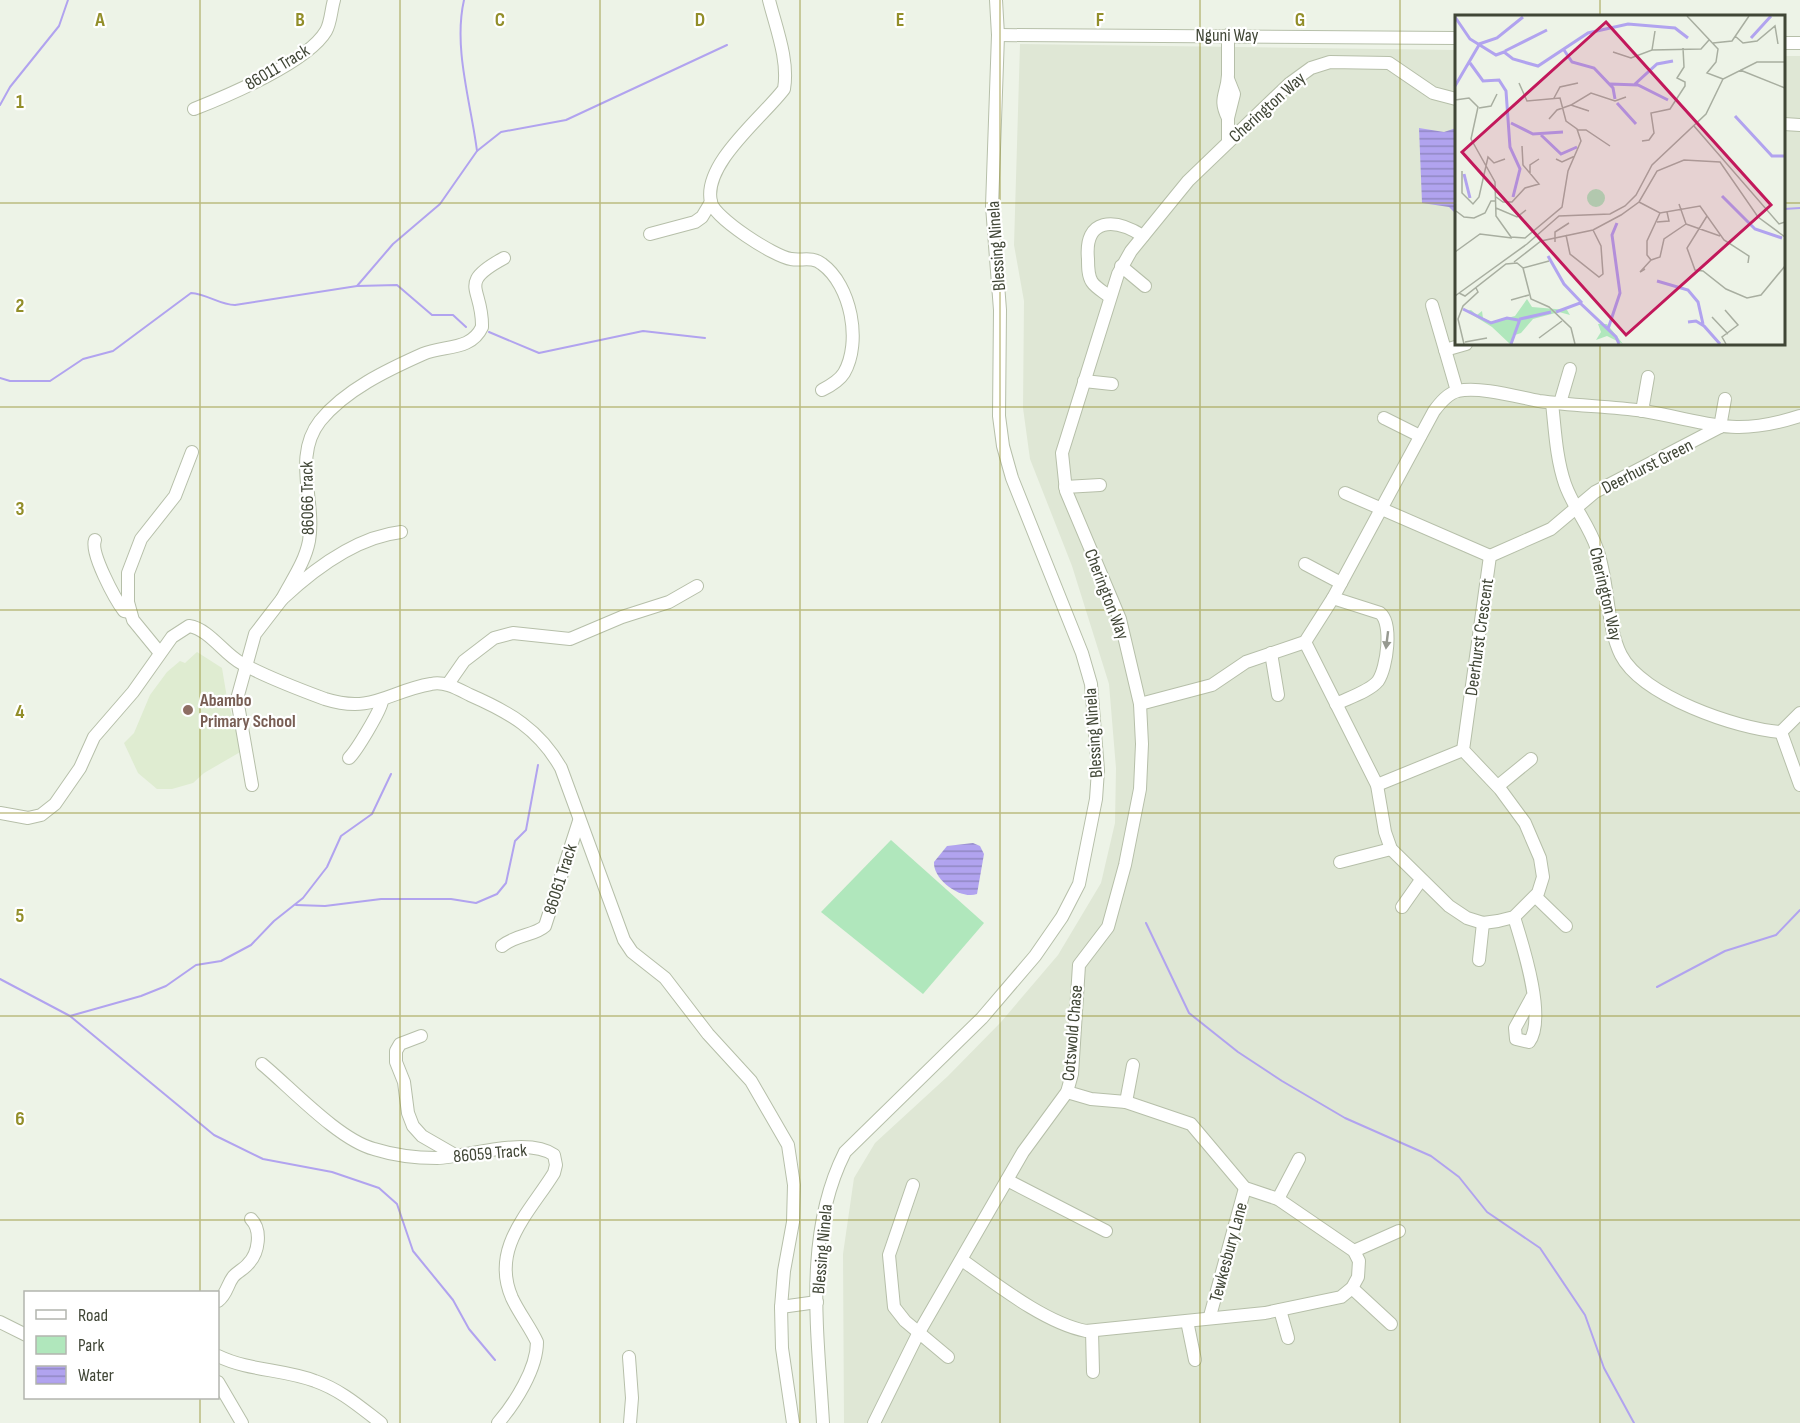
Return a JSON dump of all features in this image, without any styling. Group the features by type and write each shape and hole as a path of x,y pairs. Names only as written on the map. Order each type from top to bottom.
{"street":[{"name":"86011 Track","path":"194,109 238,92 312,47 327,30 334,0"},
{"path":"650,234 695,222 702,217 711,202 716,172 732,146 783,89 785,78 782,54 769,0"},
{"name":"Blessing Ninela","path":"823,1423 817,1302 823,1208 832,1177 845,1152 982,1018 1035,956 1062,917 1079,884 1096,799 1098,770 1091,684 1082,653 1012,477 1003,446 999,416 1000,310 992,206 998,34 996,0"},
{"name":"Nguni Way","path":"998,34 1455,38"},
{"path":"1228,35 1228,79 1234,94 1228,118 1228,142"},
{"name":"Cherington Way","path":"1140,704 1120,619 1065,487 1062,453 1110,297 1122,266 1143,236 1188,181 1289,84 1321,64 1389,63 1434,93 1455,99"},
{"path":"1785,124 1800,125"},
{"path":"711,202 715,212 726,222 780,256 820,262 838,282 847,300 852,327 852,347 843,374 822,390"},
{"path":"1110,297 1089,278 1086,245 1089,237 1103,225 1113,224 1126,225 1143,236"},
{"name":"86066 Track","path":"252,785 240,732 237,699 255,634 282,599 305,556 309,539 305,461 310,439 321,420 346,396 414,359 466,343 479,333 483,320 475,291 476,279 486,268 504,258"},
{"path":"1122,266 1144,286"},
{"path":"1432,305 1456,391"},
{"path":"1445,350 1462,345"},
{"path":"1556,403 1570,369"},
{"path":"1642,411 1648,377"},
{"path":"1084,381 1112,384"},
{"path":"1140,704 1212,685 1246,662 1305,642 1333,598 1441,401 1456,391 1471,390 1556,403 1642,411 1720,428 1759,428 1800,416"},
{"path":"1720,428 1725,399"},
{"name":"Cherington Way","path":"1556,403 1557,447 1565,484 1588,524 1598,551 1606,581 1615,637 1629,667 1648,682 1698,712 1781,732"},
{"path":"1384,418 1420,436"},
{"name":"Deerhurst Green","path":"1490,556 1551,529 1595,492 1720,428"},
{"path":"160,653 130,612 128,573 133,557 150,526 175,496 192,452"},
{"path":"1065,487 1100,485"},
{"name":"Deerhurst Crescent","path":"1345,493 1381,511 1490,556 1463,750"},
{"name":"86066 Track","path":"282,599 308,576 334,558 375,538 401,532"},
{"path":"95,540 94,549 113,594 124,611 130,612"},
{"path":"1305,564 1341,583"},
{"path":"448,684 464,661 494,638 513,633 570,639 622,617 669,602 697,586"},
{"path":"1333,598 1380,613 1386,618 1388,630 1382,670 1377,682 1336,704"},
{"path":"0,813 28,818 40,815 55,804 80,768 94,737 133,692 177,631 189,626 199,630 228,655 246,666 343,704 382,701 430,684 448,684 507,711 538,735 561,768 624,940 632,952 665,978 708,1034 745,1074 788,1145 794,1185 793,1222 783,1271 781,1307 782,1348 793,1423"},
{"path":"1305,642 1377,785 1385,832 1391,849 1449,906 1467,918 1483,923 1514,917 1536,897 1543,878 1540,858 1525,823 1497,786 1463,750 1377,785"},
{"path":"1271,653 1278,695"},
{"path":"349,758 363,740 373,717 381,709 382,701"},
{"path":"363,704 366,715 373,717"},
{"name":"Cotswold Chase","path":"874,1423 918,1334 1023,1152 1067,1092 1072,1074 1079,965 1108,927 1113,915 1140,789 1142,744 1140,704"},
{"path":"1800,714 1781,732 1800,785"},
{"path":"1497,786 1531,759"},
{"name":"86061 Track","path":"502,945 516,935 534,933 545,926 556,885 579,821"},
{"path":"1340,862 1391,849"},
{"path":"1402,907 1421,880"},
{"path":"1536,897 1566,926"},
{"path":"1514,917 1531,968 1532,997"},
{"path":"1479,960 1483,923"},
{"path":"421,1036 400,1044 396,1051 396,1062 406,1088 408,1113 417,1132 455,1155"},
{"name":"86059 Track","path":"262,1064 357,1143 372,1149 437,1158 531,1149 549,1152 556,1159 554,1173 516,1229 506,1252 507,1284 537,1342 537,1349 520,1390 498,1423"},
{"path":"1126,1102 1133,1065"},
{"path":"962,1260 1006,1292 1072,1329 1092,1331 1187,1321 1210,1316 1281,1310 1341,1297 1352,1288 1358,1277 1359,1261 1354,1251 1278,1199 1245,1188 1191,1124 1126,1102 1091,1099 1067,1092"},
{"path":"1278,1199 1299,1159"},
{"path":"1007,1180 1106,1231"},
{"path":"914,1185 889,1255 894,1307 918,1334 948,1358"},
{"name":"Tewkesbury Lane","path":"1210,1316 1245,1188"},
{"path":"219,1300 224,1296 233,1276 246,1267 254,1256 257,1233 251,1219"},
{"path":"1354,1251 1399,1231"},
{"path":"1352,1288 1391,1324"},
{"path":"781,1307 817,1302"},
{"path":"1281,1310 1288,1338"},
{"path":"1187,1321 1194,1360"},
{"path":"0,1322 24,1334"},
{"path":"1092,1331 1093,1372"},
{"path":"219,1356 249,1367 278,1371 329,1386 381,1423"},
{"path":"629,1357 632,1398 630,1423"},
{"path":"219,1384 242,1423"}],"shaded area":[{"path":"1020,44 1455,50 1455,345 1785,345 1785,56 1800,56 1800,1423 844,1423 843,1254 854,1178 875,1143 948,1076 1001,1022 1058,955 1101,883 1115,823 1116,768 1109,684 1072,566 1030,459 1023,408 1024,301 1014,245"},
{"name":"Abambo Primary School","path":"197,652 222,668 227,698 242,751 204,773 193,783 172,789 157,789 138,773 124,743 134,733 150,695 167,672 180,661 185,663"}],"green space":[{"path":"891,840 984,923 923,994 821,912"}],"water":[{"path":"1419,128 1444,132 1455,128 1455,213 1449,207 1422,203"},
{"path":"973,843 980,846 984,854 977,894 971,895 956,891 943,882 935,869 934,862 947,846"}],"waterway":[{"path":"0,105 10,87 59,26 68,0"},
{"path":"464,0 461,18 462,56 477,151"},
{"path":"357,286 393,244 440,204 477,151 501,132 566,120 727,45"},
{"path":"1785,209 1800,208"},
{"path":"0,378 10,381 50,381 83,359 113,351 191,293 235,305 357,286 397,285 432,315 453,315 466,327"},
{"path":"489,332 539,353 643,331 705,338"},
{"path":"296,905 325,906 381,899 451,899 476,903 497,894 506,883 515,841 526,830 538,765"},
{"path":"70,1016 141,996 166,986 196,965 221,961 251,945 274,921 303,898 327,867 341,836 372,814 391,774"},
{"path":"1657,987 1725,951 1776,935 1800,910"},
{"path":"1146,923 1189,1013 1238,1052 1282,1081 1345,1118 1431,1156 1459,1177 1487,1212 1540,1248 1585,1315 1604,1368 1634,1423"},
{"path":"0,979 70,1016 214,1135 263,1159 332,1172 379,1188 397,1204 413,1251 453,1300 469,1329 495,1360"}],"place":[{"name":"Abambo Primary School","path":"188,710"}]}
